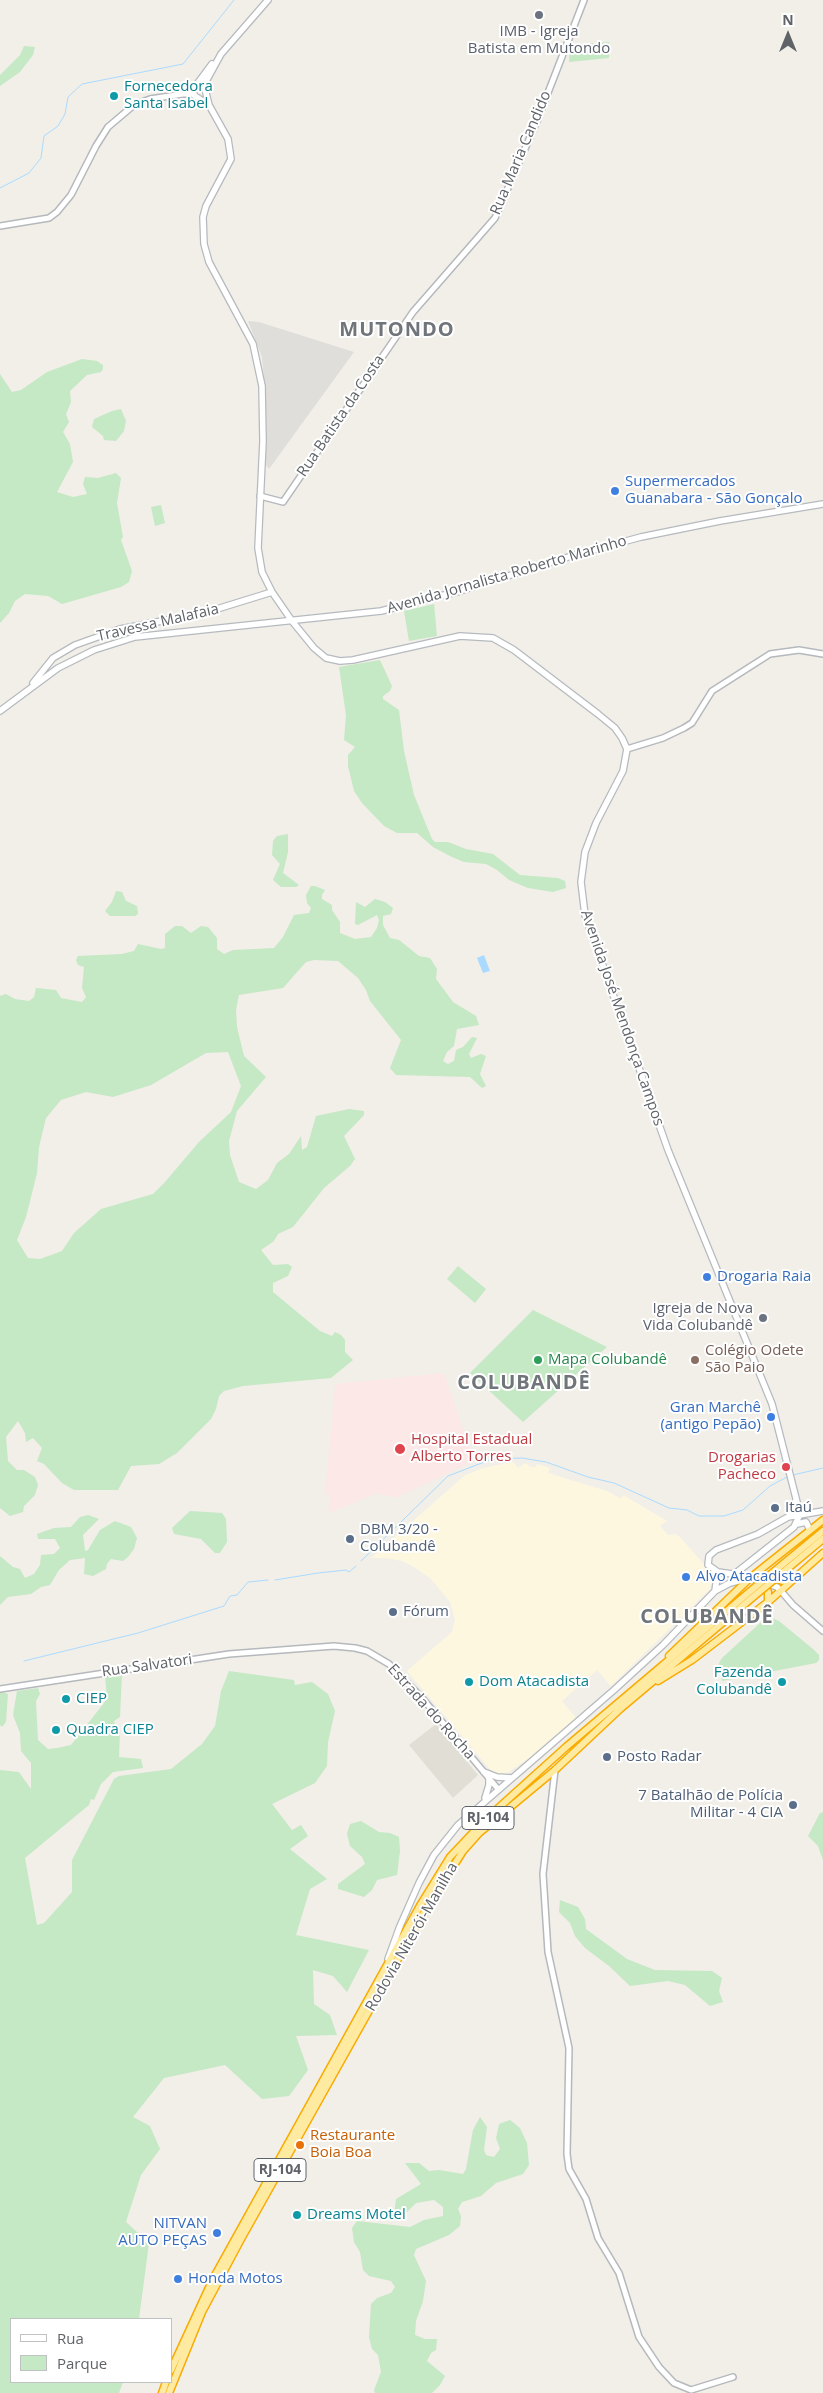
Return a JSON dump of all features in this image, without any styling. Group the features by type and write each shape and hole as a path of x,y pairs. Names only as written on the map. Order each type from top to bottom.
{"highway":[{"path":"637,1691 750,1578 823,1520"},
{"name":"Rodovia Niterói-Manilha","path":"172,2368 212,2279 431,1888 462,1842 566,1747 637,1691 785,1566 823,1531"},
{"name":"Rodovia Niterói-Manilha","path":"785,1566 823,1539"},
{"path":"637,1691 692,1660 768,1602 779,1589 795,1578 823,1553"},
{"path":"774,1576 782,1580 795,1578"},
{"path":"764,1582 768,1592 768,1602"},
{"name":"Rodovia Niterói-Manilha","path":"169,2393 198,2320 221,2276 449,1870 479,1833 555,1770 637,1691"}],"main road":[{"path":"209,105 193,92 197,84 205,71 216,61 268,0"},
{"path":"216,61 204,85 209,105 228,139 230,159 225,173 210,195 206,206 203,217 204,244 210,262 247,330 258,358 262,386 259,561 272,592 292,621 317,651 326,658 340,661 370,657 460,636 493,638 514,650 615,728 627,749"},
{"path":"197,84 204,85"},
{"path":"200,98 206,92"},
{"name":"Avenida Jornalista Roberto Marinho","path":"0,711 31,686 58,668 82,655 135,637 381,611 460,591 578,554 641,537 720,520 823,504"},
{"name":"Travessa Malafaia","path":"31,686 47,663 62,651 75,645 120,629 204,613 272,592"},
{"name":"Avenida José Mendonça Campos","path":"627,749 621,777 596,822 585,852 581,882 584,915 668,1150 772,1404 800,1514"},
{"path":"788,1517 796,1500"},
{"path":"715,1591 717,1577 708,1562 709,1556 716,1550 758,1534 788,1517 823,1511"},
{"path":"797,1524 800,1514"},
{"path":"788,1517 794,1518 797,1524"},
{"path":"714,1570 732,1574 797,1524 806,1522 810,1530"},
{"path":"774,1559 772,1564 779,1589"},
{"path":"747,1564 746,1570 750,1578"},
{"path":"384,1971 400,1926 434,1855 458,1825 484,1800 614,1690 663,1645 715,1591 730,1582 750,1578 779,1589"},
{"path":"484,1772 497,1777 512,1778"},
{"path":"484,1800 488,1790 489,1778"}],"street":[{"name":"Rua Maria Candido","path":"413,312 495,218 537,121 584,0"},
{"path":"0,226 49,218 63,206 71,195 101,137 114,120 134,105 193,92"},
{"name":"Rua Batista da Costa","path":"260,496 283,502 413,312"},
{"path":"627,749 663,738 692,723 712,691 770,654 798,650 823,654"},
{"path":"779,1589 793,1605 823,1631"},
{"name":"Estrada do Rocha","path":"294,1649 334,1646 355,1648 367,1651 385,1662 423,1699 498,1789"},
{"name":"Rua Salvatori","path":"0,1689 220,1655 294,1649"},
{"path":"555,1770 544,1858 545,1912 552,1975 569,2048 567,2154 569,2169 586,2199 598,2238 620,2273 639,2337 659,2367 674,2383 691,2390 733,2377"},
{"path":"542,1780 552,1788"}],"shaded area":[{"path":"248,321 259,322 354,352 269,469 265,464 265,394 262,357"},
{"name":"Hospital Estadual Alberto Torres","path":"444,1373 474,1461 395,1498 378,1493 329,1513 330,1495 325,1494 335,1384"},
{"path":"513,1462 518,1468 526,1463 530,1467 536,1467 537,1464 550,1468 548,1473 607,1491 621,1499 623,1495 667,1521 660,1526 668,1535 675,1534 680,1537 709,1570 713,1580 710,1589 611,1686 597,1670 562,1701 576,1718 535,1754 504,1775 494,1774 407,1671 452,1632 455,1620 450,1602 431,1579 414,1567 402,1561 371,1558 464,1476 483,1468"},
{"path":"436,1724 478,1775 453,1798 409,1745"}],"green space":[{"path":"609,42 609,58 569,62 570,45"},
{"path":"24,46 35,47 33,55 20,72 0,86 0,75 20,55"},
{"path":"82,359 97,361 103,365 103,369 101,372 87,375 70,391 71,402 66,414 69,422 63,432 70,444 73,462 57,492 73,497 87,494 83,484 85,477 98,478 116,473 121,478 117,503 123,537 121,540 132,571 129,582 121,587 62,604 48,596 25,594 15,601 9,613 0,623 0,374 12,392 21,390 47,372"},
{"path":"121,409 126,421 124,431 116,441 104,440 103,436 92,427 94,419"},
{"path":"161,505 165,523 155,526 151,507"},
{"path":"434,604 437,636 409,641 404,611"},
{"path":"380,660 392,686 390,691 383,696 383,699 399,710 404,751 414,795 432,839 435,842 448,842 466,849 493,854 520,875 558,878 565,881 566,888 553,892 528,888 509,880 486,864 464,862 452,857 433,847 417,833 397,833 384,826 362,803 354,791 348,766 348,755 355,747 344,740 346,715 339,667"},
{"path":"288,834 288,852 283,873 299,885 296,887 281,887 273,880 280,864 272,855 273,841 277,836"},
{"path":"311,886 325,890 322,899 332,905 332,910 340,922 340,933 355,939 371,937 377,928 379,920 377,915 358,925 355,924 356,902 365,907 375,899 385,902 393,908 391,914 383,916 383,925 390,938 399,940 419,956 430,958 437,969 436,979 453,1002 476,1016 479,1025 457,1029 454,1046 447,1052 443,1061 448,1064 454,1061 456,1050 463,1047 472,1037 477,1038 469,1054 471,1058 481,1054 486,1056 480,1074 486,1086 482,1088 470,1077 396,1075 390,1068 401,1040 370,1001 366,990 358,978 338,961 314,960 306,962 283,988 239,995 236,1010 237,1027 244,1056 266,1077 237,1111 229,1141 230,1155 239,1182 256,1189 268,1180 277,1163 289,1154 301,1136 302,1150 307,1147 316,1116 349,1109 364,1111 364,1115 344,1136 355,1159 350,1166 324,1188 293,1227 278,1234 274,1241 261,1250 273,1265 288,1264 292,1267 288,1276 273,1283 273,1292 320,1331 332,1336 335,1332 341,1335 345,1340 345,1352 353,1360 331,1378 243,1386 224,1391 219,1396 211,1419 177,1453 159,1464 131,1466 118,1490 74,1490 62,1483 44,1464 37,1461 42,1448 33,1438 26,1442 25,1433 18,1421 6,1437 8,1461 17,1470 24,1470 35,1477 38,1485 35,1495 24,1506 23,1512 10,1516 0,1508 0,996 6,994 15,999 29,1001 34,997 36,988 56,990 61,998 82,1002 86,997 82,988 84,967 78,965 76,960 78,956 122,954 134,951 138,944 161,949 165,948 165,934 175,926 182,926 191,933 201,926 208,927 217,938 217,949 224,954 233,950 274,948 283,937 294,915 309,913 311,908 307,903 306,895","holes":["228,1052 241,1086 231,1112 199,1142 153,1194 101,1209 74,1233 62,1251 40,1259 28,1258 17,1240 26,1217 37,1173 39,1147 46,1118 61,1100 86,1092 113,1097 151,1085 206,1053"]},
{"path":"116,891 122,892 126,901 137,906 138,914 135,916 110,916 105,911 112,902"},
{"path":"458,1266 486,1289 475,1303 447,1279"},
{"name":"Mapa Colubandê","path":"533,1310 607,1347 523,1422 470,1373"},
{"path":"190,1511 222,1513 226,1519 227,1542 220,1553 215,1553 201,1539 174,1534 172,1528"},
{"path":"88,1515 99,1519 83,1535 85,1551 88,1550 100,1530 115,1521 131,1527 137,1538 134,1549 128,1557 123,1561 111,1559 106,1569 93,1576 84,1574 85,1558 70,1560 59,1570 50,1585 41,1587 31,1594 8,1597 0,1605 0,1556 13,1567 20,1569 25,1578 34,1574 40,1565 41,1555 54,1554 60,1548 55,1539 38,1539 37,1534 54,1528 71,1527 80,1517"},
{"path":"772,1618 779,1621 813,1649 819,1655 819,1660 816,1663 722,1681 719,1663 722,1658 760,1623"},
{"path":"229,1671 294,1680 295,1685 312,1682 328,1694 335,1711 328,1742 327,1766 315,1783 272,1804 292,1830 301,1825 308,1836 290,1849 327,1879 310,1889 296,1935 369,1950 347,1992 333,1976 313,1970 314,2004 330,2015 337,2035 296,2036 308,2070 289,2096 262,2099 225,2065 164,2078 133,2117 150,2126 160,2149 141,2175 126,2222 149,2243 139,2318 10,2318 10,2383 123,2383 119,2393 0,2393 0,1770 19,1772 31,1789 31,1763 21,1751 20,1733 13,1715 17,1691 38,1688 40,1694 36,1701 38,1740 48,1749 57,1748 71,1745 107,1699 105,1675 122,1673 120,1717 114,1721 116,1728 120,1731 119,1757 141,1759 143,1768 113,1772 101,1784 94,1800 91,1799 89,1805 25,1858 37,1925 44,1923 72,1892 72,1860 114,1779 119,1776 171,1769 202,1744 215,1726 221,1691"},
{"path":"0,1691 8,1694 6,1722 2,1727 0,1725"},
{"path":"823,1812 823,1860 818,1846 808,1836 820,1813"},
{"path":"361,1821 379,1832 390,1833 399,1837 400,1851 397,1875 377,1880 372,1890 364,1897 338,1889 338,1884 365,1864 362,1857 350,1846 347,1834 350,1824"},
{"path":"560,1900 578,1907 585,1919 586,1929 627,1959 655,1970 712,1971 722,1978 719,1991 723,2002 710,2006 685,1985 668,1981 630,1986 609,1966 585,1948 575,1936 570,1923 559,1912"},
{"path":"480,2117 487,2127 484,2150 486,2155 494,2157 500,2149 496,2138 499,2124 510,2120 520,2128 527,2143 529,2165 523,2174 496,2183 481,2196 462,2202 458,2209 461,2216 460,2226 449,2235 416,2249 414,2255 426,2281 423,2301 416,2321 415,2335 425,2339 437,2339 436,2350 431,2353 427,2361 445,2376 440,2385 432,2393 375,2393 374,2390 381,2372 378,2355 372,2349 369,2337 371,2304 377,2298 391,2293 395,2287 391,2281 369,2276 363,2270 360,2252 354,2242 352,2228 357,2221 410,2227 424,2220 443,2216 443,2207 434,2200 416,2203 405,2214 394,2215 396,2199 421,2184 405,2163 419,2163 429,2171 439,2170 463,2174 466,2169 473,2130"}],"water":[{"path":"484,955 490,971 483,973 477,958"}],"waterway":[{"path":"0,188 29,173 41,158 44,136 58,126 65,114 68,97 82,84 183,64 234,0"},
{"path":"361,1561 448,1476 492,1459 522,1458 546,1462 588,1477 614,1483 669,1508 687,1510 699,1516 724,1516 743,1510 770,1486 789,1476"},
{"path":"793,1475 823,1468"},
{"path":"275,1580 318,1573 346,1570 349,1572 356,1566"},
{"path":"24,1661 138,1633 224,1606 230,1596 237,1595 248,1582 268,1580"}],"place":[{"name":"IMB - Igreja Batista em Mutondo","path":"539,15"},
{"name":"Fornecedora Santa Isabel","path":"114,96"},
{"name":"Supermercados Guanabara - São Gonçalo","path":"615,491"},
{"name":"Drogaria Raia","path":"707,1277"},
{"name":"Igreja de Nova Vida Colubandê","path":"763,1318"},
{"name":"Mapa Colubandê","path":"538,1360"},
{"name":"Colégio Odete São Paio","path":"695,1360"},
{"name":"Gran Marchê (antigo Pepão)","path":"771,1417"},
{"name":"Hospital Estadual Alberto Torres","path":"400,1449"},
{"name":"Drogarias Pacheco","path":"786,1467"},
{"name":"Itaú","path":"775,1508"},
{"name":"DBM 3/20 - Colubandê","path":"350,1539"},
{"name":"Alvo Atacadista","path":"686,1577"},
{"name":"Fórum","path":"393,1612"},
{"name":"Dom Atacadista","path":"469,1682"},
{"name":"Fazenda Colubandê","path":"782,1682"},
{"name":"CIEP","path":"66,1699"},
{"name":"Quadra CIEP","path":"56,1730"},
{"name":"Posto Radar","path":"607,1757"},
{"name":"7 Batalhão de Polícia Militar - 4 CIA","path":"793,1805"},
{"name":"Restaurante Boia Boa","path":"300,2145"},
{"name":"Dreams Motel","path":"297,2215"},
{"name":"NITVAN AUTO PEÇAS","path":"217,2233"},
{"name":"Honda Motos","path":"178,2279"}],"district":[{"name":"MUTONDO","path":"397,330"},
{"name":"COLUBANDÊ","path":"524,1383"},
{"name":"COLUBANDÊ","path":"707,1617"}]}
